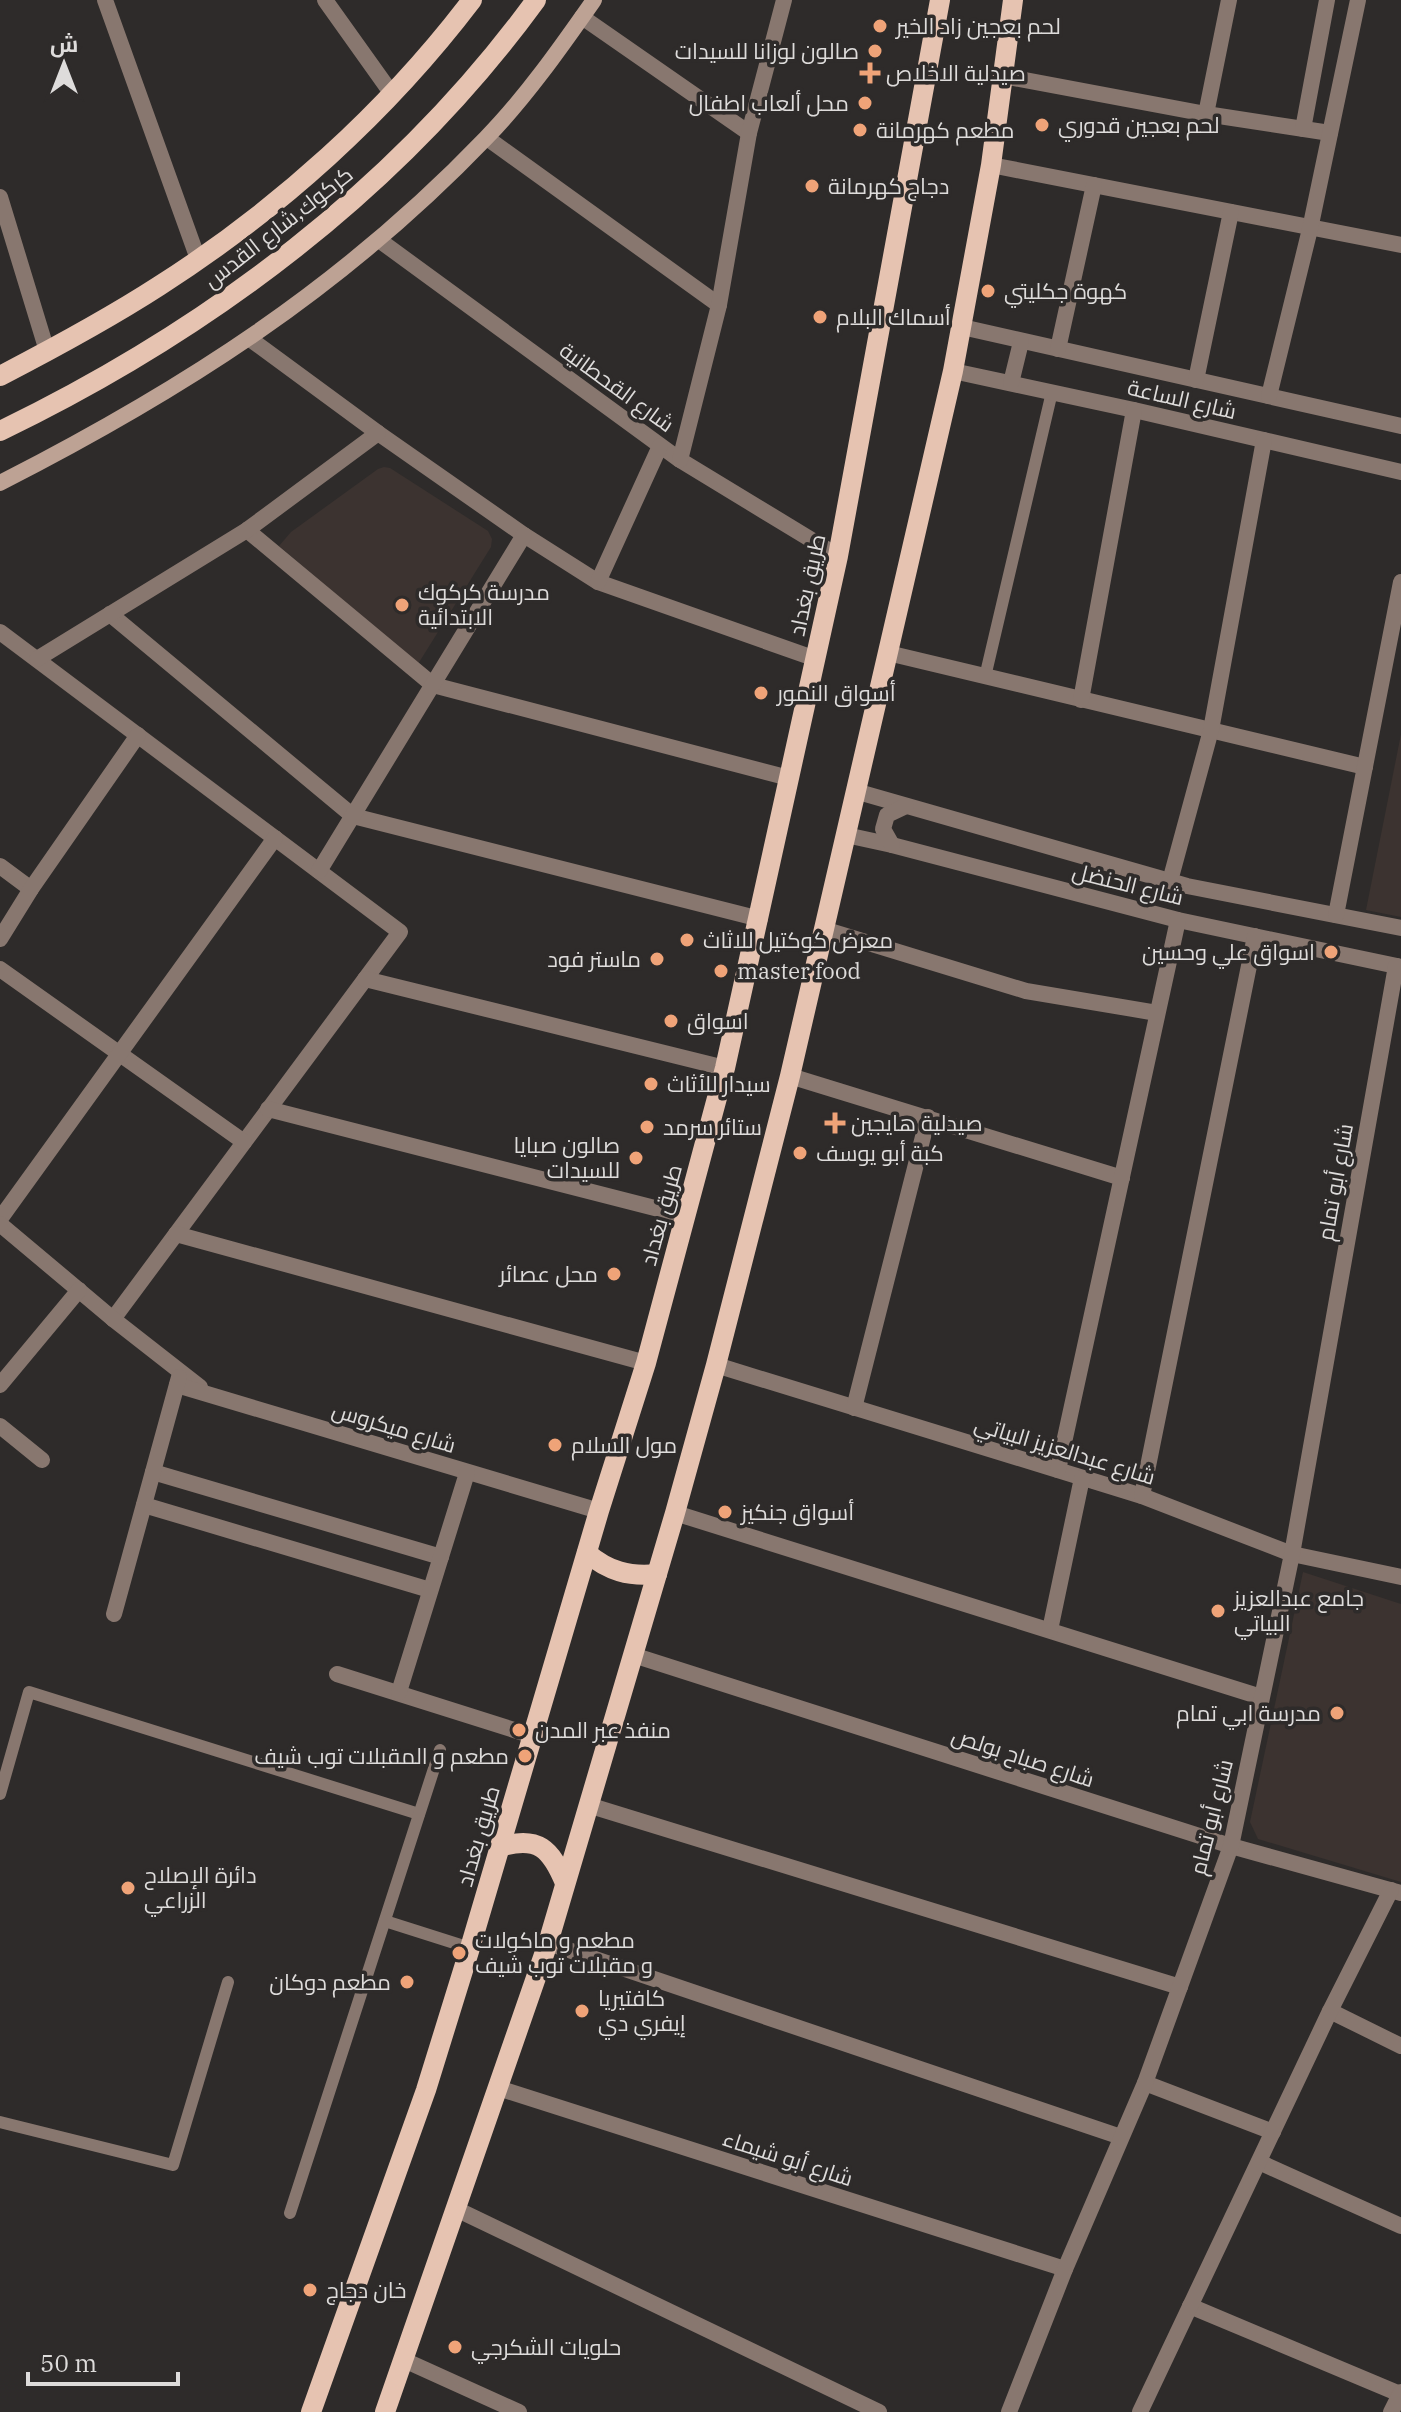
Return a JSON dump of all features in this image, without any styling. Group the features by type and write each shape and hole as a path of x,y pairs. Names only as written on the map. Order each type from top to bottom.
{"main road":[{"name":"كركوك,شارع القدس","path":"0,376 138,299 248,223 369,119 442,40 472,0"},
{"name":"كركوك,شارع القدس","path":"0,431 123,365 211,311 297,248 378,178 445,113 536,0"},
{"name":"طريق بغداد","path":"311,2412 426,2090 470,1948 646,1363 725,1068 838,556 940,0"},
{"path":"385,2412 548,1943 716,1365 790,1076 953,371 991,165 1013,0"},
{"path":"587,1553 598,1563 627,1574 657,1574"},
{"path":"500,1847 518,1841 546,1849 557,1863 565,1883"}],"street":[{"path":"105,0 198,259"},
{"path":"325,0 392,94"},
{"path":"0,483 169,391 250,339 379,240 487,138 594,0"},
{"path":"680,460 719,305 749,133 784,0"},
{"path":"1206,114 1229,0"},
{"path":"1303,129 1327,0"},
{"path":"1269,396 1310,229 1358,0"},
{"path":"582,17 749,133"},
{"path":"1003,76 1206,114 1330,133"},
{"path":"487,138 719,305"},
{"path":"991,165 1401,245"},
{"path":"1058,349 1094,185"},
{"path":"0,197 47,351"},
{"path":"1196,380 1231,212"},
{"name":"شارع القحطانية","path":"379,240 680,460 838,556"},
{"name":"شارع الساعة","path":"962,327 1401,426"},
{"path":"250,339 524,535 598,582 816,659"},
{"path":"1011,383 1021,342"},
{"name":"شارع الساعة","path":"953,371 1401,472"},
{"path":"1081,700 1134,410"},
{"path":"37,659 247,530 378,433"},
{"path":"1170,881 1211,730 1264,440"},
{"path":"598,582 660,446"},
{"path":"247,530 433,685 789,778"},
{"path":"319,871 524,535"},
{"path":"1336,915 1401,582"},
{"path":"110,614 353,816 760,919"},
{"path":"0,632 400,932 113,1319"},
{"path":"888,653 1365,767"},
{"path":"0,939 138,735"},
{"name":"شارع الحنضل","path":"855,791 1170,881 1401,928"},
{"path":"892,845 883,829 887,815 906,806"},
{"name":"شارع الحنضل","path":"846,835 1178,920 1398,966"},
{"path":"114,1614 178,1378 0,1222 275,838"},
{"path":"0,866 31,889"},
{"path":"1058,1470 1178,920"},
{"path":"823,929 1026,991 1157,1013"},
{"path":"1142,1496 1255,936"},
{"name":"شارع أبو تمام","path":"1009,2412 1065,2269 1145,2083 1231,1846 1292,1554 1398,966"},
{"path":"0,969 244,1142"},
{"path":"365,979 725,1068"},
{"path":"790,1076 1122,1178"},
{"path":"268,1109 686,1216"},
{"path":"854,1408 928,1117"},
{"path":"176,1234 646,1363"},
{"path":"0,1385 79,1290"},
{"name":"شارع عبدالعزيز البياتي","path":"716,1365 1142,1496 1292,1554 1401,1577"},
{"name":"شارع ميكروس","path":"178,1378 209,1394 599,1511"},
{"path":"0,1426 42,1460"},
{"path":"153,1472 441,1557"},
{"path":"399,1692 467,1473"},
{"path":"1050,1630 1082,1478"},
{"path":"144,1505 430,1590"},
{"path":"675,1513 1261,1697"},
{"name":"شارع صباح بولص","path":"633,1655 1231,1846 1396,1892"},
{"path":"337,1674 533,1736"},
{"path":"588,1805 1180,1987"},
{"path":"1140,2412 1330,2011 1396,1892"},
{"path":"548,1943 1121,2137"},
{"path":"1330,2011 1401,2046"},
{"path":"1145,2083 1273,2132"},
{"name":"شارع أبو شيماء","path":"498,2088 1065,2269"},
{"path":"1259,2162 1401,2226"},
{"path":"456,2209 879,2412"},
{"path":"1190,2306 1400,2393 1391,2412"},
{"path":"404,2360 519,2412"}],"lane":[{"path":"985,677 1052,392"},
{"path":"0,1794 29,1692 419,1814"},
{"path":"290,2213 440,1750"},
{"path":"385,1921 470,1948"},
{"path":"0,2122 173,2165 228,1982"}],"shaded area":[{"name":"مدرسة كركوك الابتدائية","path":"384,467 488,531 492,539 491,547 418,664 279,546 291,532"},
{"path":"1401,734 1401,917 1366,910"},
{"name":"مدرسة ابي تمام","path":"1303,1572 1401,1604 1401,1882 1258,1839 1250,1822"}],"place":[{"name":"لحم بعجين زاد الخير","path":"880,26"},
{"name":"صالون لوزانا للسيدات","path":"875,51"},
{"name":"صيدلية الاخلاص","path":"870,73"},
{"name":"محل ألعاب اطفال","path":"865,103"},
{"name":"لحم بعجين قدوري","path":"1042,125"},
{"name":"مطعم كهرمانة","path":"860,130"},
{"name":"دجاج كهرمانة","path":"812,186"},
{"name":"كهوة جكليتي","path":"988,291"},
{"name":"أسماك البلام","path":"820,317"},
{"name":"مدرسة كركوك الابتدائية","path":"402,605"},
{"name":"أسواق النمور","path":"761,693"},
{"name":"معرض كوكتيل للاثاث","path":"687,940"},
{"name":"اسواق علي وحسين","path":"1331,952"},
{"name":"ماستر فود","path":"657,959"},
{"name":"master food","path":"721,971"},
{"name":"اسواق","path":"671,1021"},
{"name":"سيدار للأثاث","path":"651,1084"},
{"name":"صيدلية هايجين","path":"835,1123"},
{"name":"ستائر سرمد","path":"647,1127"},
{"name":"كبة أبو يوسف","path":"800,1153"},
{"name":"صالون صبايا للسيدات","path":"636,1158"},
{"name":"محل عصائر","path":"614,1274"},
{"name":"مول السلام","path":"555,1445"},
{"name":"أسواق جنكيز","path":"725,1512"},
{"name":"جامع عبدالعزيز البياتي","path":"1218,1611"},
{"name":"مدرسة ابي تمام","path":"1337,1713"},
{"name":"منفذ عبر المدن","path":"519,1730"},
{"name":"مطعم و المقبلات توب شيف","path":"525,1756"},
{"name":"دائرة الإصلاح الزراعي","path":"128,1888"},
{"name":"مطعم و ماكولات و مقبلات توب شيف","path":"459,1953"},
{"name":"مطعم دوكان","path":"407,1982"},
{"name":"كافتيريا إيفري دي","path":"582,2011"},
{"name":"خان دجاج","path":"310,2290"},
{"name":"حلويات الشكرجي","path":"455,2347"}]}
